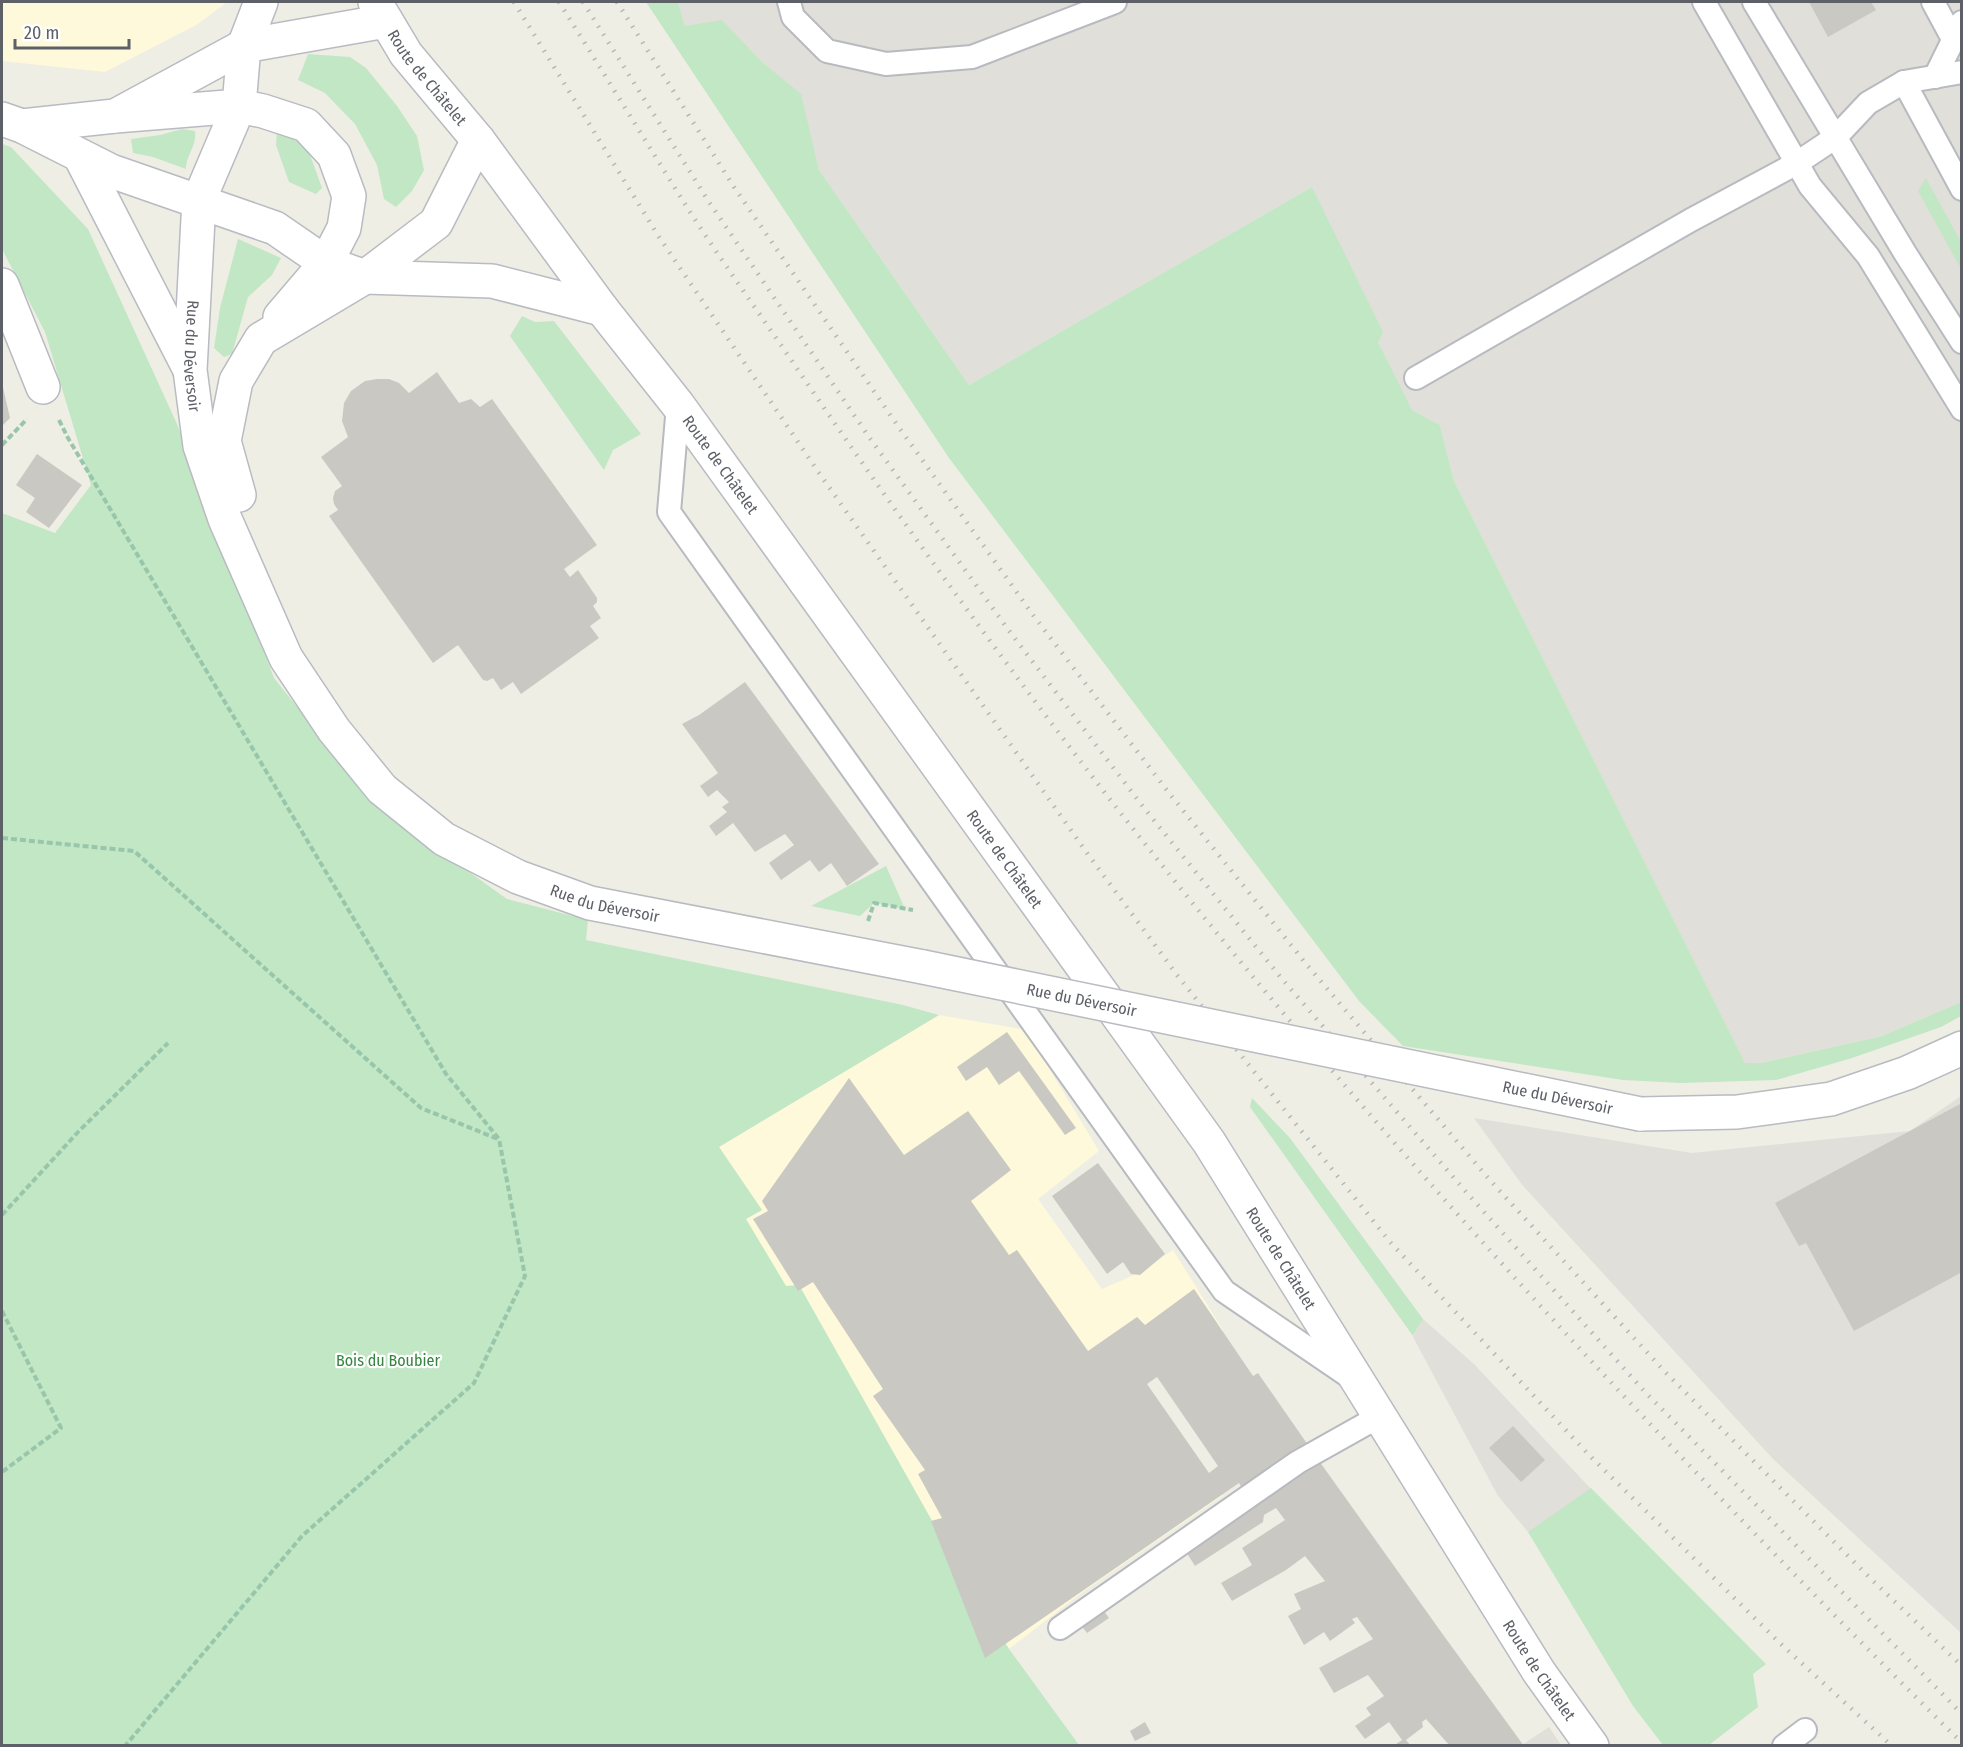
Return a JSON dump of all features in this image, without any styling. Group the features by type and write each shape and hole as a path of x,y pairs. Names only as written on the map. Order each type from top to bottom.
{"main road":[{"name":"Rue du Déversoir","path":"261,2 244,46 238,106 199,200 190,370 200,446 225,519 286,658 334,730 382,789 444,839 518,877 590,903 858,955 1640,1114 1737,1112 1831,1099 1907,1073 1962,1048"},
{"path":"115,116 244,46 381,11"},
{"name":"Route de Châtelet","path":"381,11 406,54 478,140 602,309 678,405 1209,1142 1539,1672 1592,1746"},
{"path":"12,122 238,106 263,111 306,125 334,155 349,196 344,228 326,263 261,339"},
{"path":"12,122 111,171 275,228 326,263 365,277 492,281 602,309"},
{"name":"Rue du Déversoir","path":"286,658 224,441 236,381 261,339 365,277 436,223 478,140"},
{"path":"80,156 190,370"},
{"path":"2,285 43,387"}],"lane":[{"path":"789,2 793,17 827,51 886,64 972,57 1114,2"},
{"path":"1704,2 1810,186 1868,255 1962,409"},
{"path":"1754,2 1962,342"},
{"path":"1933,2 1958,31 1935,77"},
{"path":"1416,378 1691,220 1797,163 1836,137 1868,103 1904,82 1962,72"},
{"path":"1904,82 1962,189"},
{"path":"678,405 669,512 1224,1291 1359,1383"},
{"path":"1060,1628 1298,1462 1380,1416"},
{"path":"1784,1746 1805,1730"}],"path":[{"path":"58,418 446,1074 499,1139 525,1276 474,1383 302,1536 125,1746"},
{"path":"2,838 135,851 421,1108 499,1139"},
{"path":"858,955 874,903 958,919"},
{"path":"2,1215 79,1131 168,1043"},
{"path":"2,1311 61,1428 2,1472"}],"shaded area":[{"path":"2,2 227,2 198,24 105,72 2,61"},
{"path":"678,2 1961,2 1961,1002 1882,1036 1761,1063 1745,1064 1454,481 1440,425 1412,410 1402,392 1378,342 1312,187 969,385 819,170 800,94 760,60 685,26"},
{"path":"939,1015 1026,1030 1099,1151 1038,1199 1102,1289 1134,1275 1173,1250 1223,1330 1145,1385 1223,1495 1084,1591 1009,1649 940,1535 799,1285 786,1286 746,1219 762,1210 719,1147"},
{"path":"1961,1096 1961,1633 1774,1460 1523,1186 1474,1118 1692,1153 1910,1131"},
{"path":"1423,1319 1474,1364 1592,1490 1528,1532 1498,1496 1413,1337"},
{"path":"1549,1727 1561,1745 1520,1746"}],"green space":[{"path":"646,2 678,2 685,26 722,20 760,60 801,94 819,170 969,385 1312,187 1383,332 1378,342 1412,410 1440,425 1454,481 1745,1063 1761,1063 1882,1036 1961,1002 1961,1016 1941,1027 1852,1058 1776,1080 1681,1083 1623,1080 1403,1046 1359,1001 949,458"},
{"path":"308,54 350,57 366,68 397,106 417,136 424,170 412,191 396,207 384,199 377,165 355,124 325,93 298,80"},
{"path":"277,128 308,149 322,188 316,194 289,182 276,145"},
{"path":"182,129 195,131 186,169 153,157 133,153 131,139"},
{"name":"Bois du Boubier","path":"2,144 11,147 88,229 177,424 274,678 375,805 507,899 588,920 586,940 903,1005 939,1015 719,1147 762,1210 746,1219 786,1286 799,1285 940,1535 1009,1649 1079,1745 2,1745 2,513 55,533 91,485 45,332 2,249"},
{"path":"1926,178 1961,242 1961,269 1918,191"},
{"path":"238,239 281,258 272,275 248,297 232,354 224,357 214,348 220,308"},
{"path":"522,316 535,322 554,321 641,434 613,450 604,470 510,336"},
{"path":"886,866 905,909 874,903 860,916 811,906"},
{"path":"1252,1098 1290,1138 1423,1319 1413,1336 1250,1107"},
{"path":"1591,1488 1766,1664 1753,1674 1758,1707 1709,1745 1663,1745 1633,1706 1528,1532"}],"building":[{"path":"1809,2 1871,2 1876,10 1828,37"},
{"path":"437,372 459,403 471,399 480,407 492,399 597,545 564,569 570,577 578,570 597,598 593,606 601,618 590,626 599,638 521,694 513,682 501,690 493,678 483,680 458,645 433,663 329,516 338,510 333,498 335,491 342,486 321,457 348,437 342,421 344,403 351,391 365,381 389,379 399,383 409,393"},
{"path":"2,383 10,418 2,426"},
{"path":"37,454 82,485 49,528 26,512 35,498 16,485"},
{"path":"745,682 879,864 847,886 831,863 819,872 810,860 781,880 769,863 794,845 785,834 755,852 733,823 716,836 709,826 727,812 722,807 729,802 717,790 708,797 700,786 718,773 682,724 699,715"},
{"path":"1007,1032 1076,1128 1065,1135 1019,1071 999,1085 987,1067 966,1081 957,1067"},
{"path":"849,1078 904,1155 968,1111 1011,1170 971,1201 1009,1255 1017,1250 1088,1351 1137,1317 1145,1325 1194,1289 1253,1376 1258,1373 1308,1445 1242,1488 1239,1483 985,1658 931,1521 942,1518 918,1474 925,1470 873,1396 883,1389 813,1282 798,1291 753,1219 768,1211 762,1201","holes":["1157,1377 1218,1466 1209,1473 1147,1384"]},
{"path":"1962,1103 1962,1272 1854,1331 1806,1243 1799,1246 1775,1203"},
{"path":"1098,1163 1165,1254 1140,1275 1131,1274 1123,1262 1107,1274 1052,1196"},
{"path":"1513,1426 1545,1460 1521,1482 1489,1448"},
{"path":"1317,1458 1524,1746 1450,1746 1426,1719 1422,1722 1423,1727 1406,1740 1411,1746 1393,1746 1402,1740 1389,1722 1365,1739 1355,1726 1371,1715 1366,1708 1384,1696 1368,1675 1334,1693 1319,1668 1373,1639 1357,1617 1352,1619 1355,1623 1330,1641 1324,1632 1304,1645 1288,1616 1301,1609 1294,1594 1325,1581 1305,1556 1286,1570 1232,1601 1221,1583 1252,1565 1242,1548 1285,1520 1276,1508 1264,1515 1263,1522 1195,1566 1183,1547"},
{"path":"1099,1604 1109,1618 1087,1633 1077,1620"},
{"path":"1145,1722 1151,1733 1135,1741 1130,1731"}],"railway":[{"path":"514,2 659,237 819,473 1087,853 1177,975 1390,1242 1589,1455 1784,1647 1892,1746"},
{"path":"559,2 703,232 877,484 1039,707 1221,938 1321,1058 1528,1293 1742,1521 1962,1743"},
{"path":"583,2 709,202 869,437 1007,628 1144,808 1282,979 1467,1193 1645,1392 1962,1714"},
{"path":"617,2 734,187 893,419 1033,615 1169,793 1307,965 1488,1178 1665,1372 1870,1578 1962,1666"}]}
